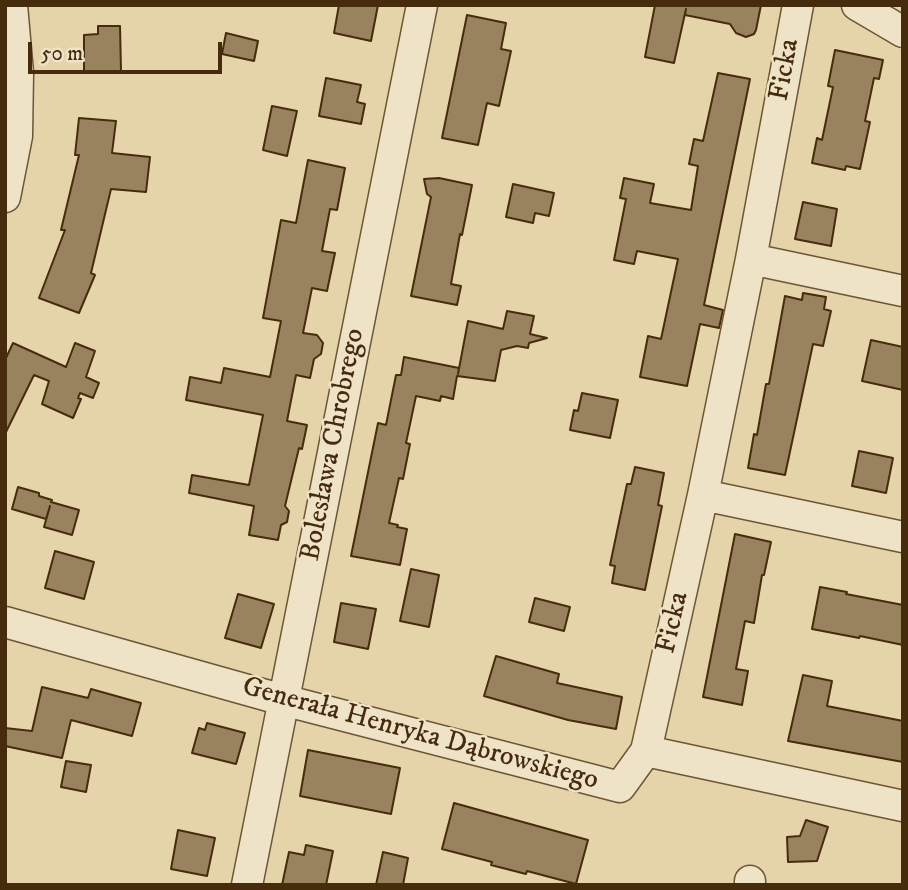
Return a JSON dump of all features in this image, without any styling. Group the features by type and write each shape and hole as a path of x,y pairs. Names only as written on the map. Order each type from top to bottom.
{"street":[{"path":"5,197 17,136 18,73 12,5"},
{"name":"Bolesława Chrobrego","path":"247,885 422,5"},
{"name":"Ficka","path":"646,751 703,495 798,5"},
{"path":"857,5 903,32"},
{"path":"751,258 903,291"},
{"path":"703,495 903,537"},
{"name":"Generała Henryka Dąbrowskiego","path":"5,622 283,700 620,787 646,751"},
{"path":"646,751 903,806"}],"building":[{"path":"339,5 378,5 371,41 334,33"},
{"path":"655,5 761,5 756,30 754,34 746,37 736,33 730,24 685,15 686,9 674,63 645,57"},
{"path":"467,15 506,23 501,49 511,51 499,106 487,103 478,145 442,138"},
{"path":"98,26 120,26 121,71 84,72 84,35 98,34"},
{"path":"226,33 258,41 254,61 222,54"},
{"path":"835,50 883,60 879,79 874,78 865,121 870,122 860,169 846,166 845,170 812,163 817,138 822,140 833,87 828,86"},
{"path":"718,73 750,79 704,305 723,310 719,328 700,324 687,386 640,377 648,336 661,339 678,259 637,251 634,264 614,260 626,199 620,198 624,178 654,184 650,203 691,210 698,166 689,164 694,139 703,141"},
{"path":"326,78 361,85 357,102 365,104 361,124 319,116"},
{"path":"272,106 297,111 287,156 263,150"},
{"path":"79,118 116,121 112,153 150,157 146,192 111,189 91,273 95,275 79,313 39,298 65,230 61,230 79,155 75,155"},
{"path":"308,160 345,168 337,210 330,209 322,251 335,253 327,291 312,288 303,333 317,335 323,343 321,354 314,359 310,378 296,375 287,421 307,425 285,506 289,511 287,522 281,525 278,540 249,535 254,506 189,493 192,475 249,485 263,415 186,400 190,377 221,383 224,368 270,377 281,321 263,318 281,220 296,223"},
{"path":"439,178 472,185 451,284 461,286 457,305 411,296 431,197 427,194 424,179"},
{"path":"513,184 554,193 549,216 535,213 533,223 506,217"},
{"path":"803,202 837,209 831,246 795,239"},
{"path":"803,293 826,297 824,309 831,311 823,346 813,344 785,475 748,468 766,384 769,384 785,296 802,300"},
{"path":"507,311 534,316 530,334 547,338 529,343 528,348 517,346 501,350 495,381 457,376 453,399 441,396 440,401 416,396 406,443 410,444 403,479 399,478 389,523 407,529 400,565 351,556 378,423 386,425 396,375 401,375 404,357 459,368 458,374 468,321 503,329"},
{"path":"871,340 903,347 903,390 862,381"},
{"path":"13,343 66,367 75,343 95,351 86,377 99,383 93,398 80,393 78,398 81,399 73,418 42,404 49,381 34,375 5,434 5,360"},
{"path":"582,393 618,400 610,438 570,430 574,410 578,411"},
{"path":"859,451 893,458 886,493 852,486"},
{"path":"635,467 664,473 658,505 662,506 645,590 612,583 615,566 610,565 627,484 631,484"},
{"path":"18,487 39,493 39,496 52,500 51,502 79,510 72,535 44,527 50,506 46,519 12,509"},
{"path":"735,534 771,542 754,623 745,621 736,669 748,671 742,705 703,697"},
{"path":"55,551 94,562 84,599 45,588"},
{"path":"411,569 439,575 429,627 400,621"},
{"path":"820,587 903,605 903,645 812,629"},
{"path":"238,594 274,604 261,648 225,638"},
{"path":"535,598 570,607 564,631 529,622"},
{"path":"341,603 376,609 368,649 334,642"},
{"path":"496,656 559,674 557,683 622,697 616,729 568,720 484,696"},
{"path":"803,675 832,681 827,706 903,721 903,762 788,741"},
{"path":"42,687 88,698 91,689 141,703 132,736 71,720 62,758 5,746 5,728 32,731"},
{"path":"207,723 245,733 236,764 192,753 199,728 205,730"},
{"path":"308,750 400,768 391,814 300,796"},
{"path":"66,761 91,765 86,792 61,787"},
{"path":"454,803 588,840 576,884 491,865 492,862 442,849"},
{"path":"806,820 828,827 817,861 788,862 787,837 800,836"},
{"path":"178,830 215,838 207,876 171,869"},
{"path":"306,845 333,851 326,885 282,885 289,852 304,855"},
{"path":"383,852 408,858 403,885 376,885"}]}
